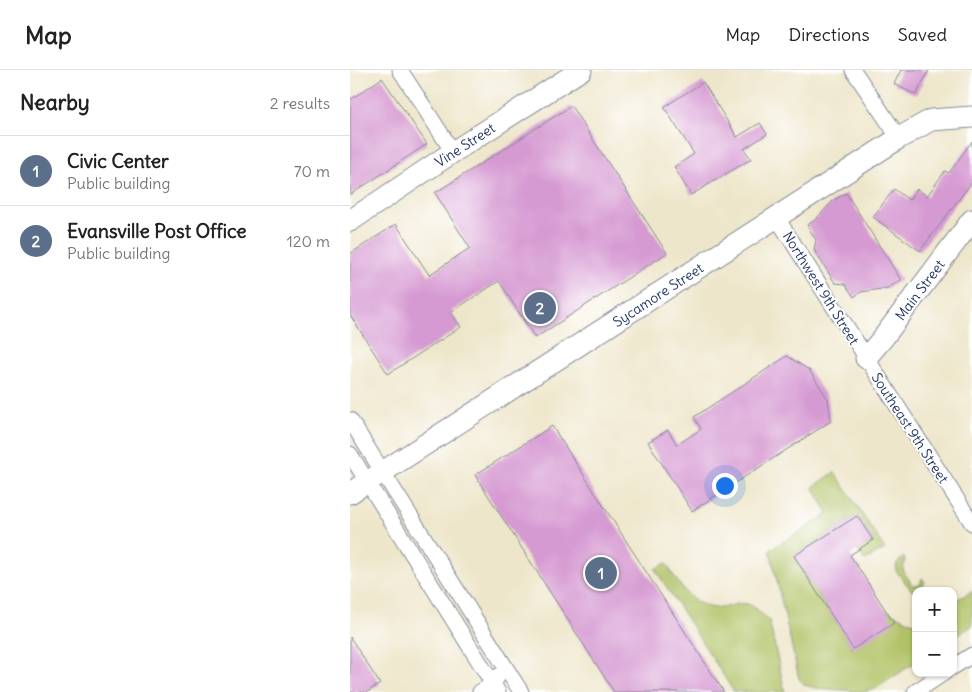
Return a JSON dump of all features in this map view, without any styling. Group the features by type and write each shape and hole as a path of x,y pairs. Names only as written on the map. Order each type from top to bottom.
{"main road":[{"name":"Vine Street","path":"350,221 581,70"},
{"name":"Sycamore Street","path":"367,482 899,138 931,120 972,116"},
{"name":"Main Street","path":"866,358 972,220"}],"street":[{"path":"400,70 454,152"},
{"path":"853,70 899,138"},
{"name":"Northwest 9th Street","path":"777,218 866,358"},
{"name":"Southeast 9th Street","path":"866,358 972,523"},
{"path":"350,420 367,482 521,692"},
{"path":"350,454 496,688"},
{"path":"957,664 972,655"},
{"path":"496,688 503,666"},
{"path":"915,692 938,677"},
{"path":"480,692 496,688"}],"green space":[{"path":"835,472 885,549 865,560 857,550 873,540 857,516 794,556 853,649 885,610 912,622 912,665 875,689 864,692 815,688 805,685 799,679 770,550 828,514 813,487"},
{"path":"904,557 903,570 912,585 920,585 922,578 925,582 923,586 912,587 912,591 896,571 897,563"},
{"path":"666,563 681,587 694,600 710,607 720,608 747,604 754,607 769,620 785,692 734,692 655,569"},
{"path":"972,591 972,626 957,635 957,632 957,600"}],"building":[{"path":"901,70 929,70 916,95 894,84"},
{"path":"382,78 427,144 350,195 350,100"},
{"path":"703,82 737,137 760,123 767,134 744,149 751,159 691,195 674,167 694,154 664,107"},
{"path":"571,106 667,253 535,338 499,281 451,312 461,327 388,374 350,315 350,254 396,224 429,275 470,248 435,193"},
{"path":"972,141 972,182 920,251 873,217 894,189 909,200 917,189 927,196 945,171 949,173"},
{"path":"846,193 901,280 888,288 861,292 854,297 845,284 835,283 814,250 816,240 807,225 815,220 833,201"},
{"path":"787,356 809,370 828,399 831,421 692,511 648,442 668,430 677,445 701,429 694,417"},
{"path":"552,426 724,692 614,692 475,475"},
{"path":"857,516 873,540 850,555 894,623 853,649 794,556"},
{"path":"350,637 380,684 367,692 350,692"}],"place":[{"name":"Evansville Post Office","path":"540,308"},
{"name":"Civic Center","path":"601,573"}]}
